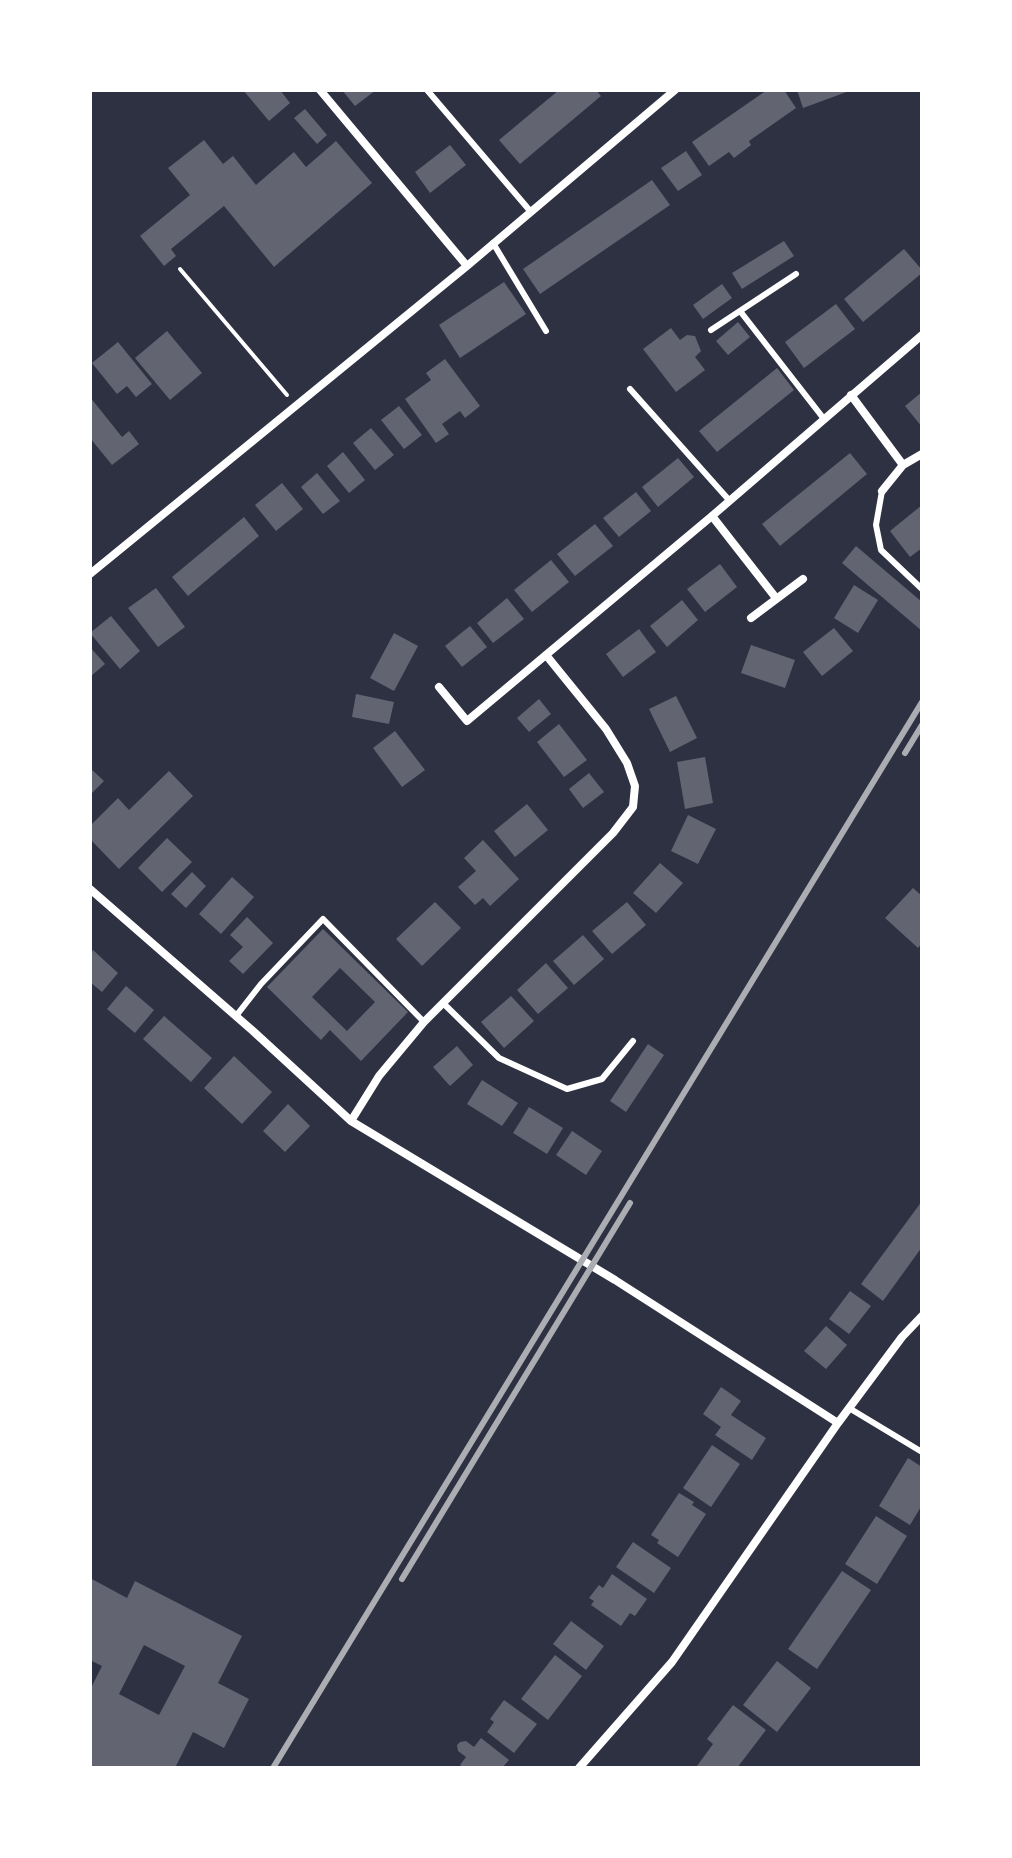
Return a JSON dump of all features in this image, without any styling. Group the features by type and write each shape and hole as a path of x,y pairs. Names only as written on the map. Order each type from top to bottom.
{"street":[{"path":"320,90 467,266"},
{"path":"90,574 467,266 675,90"},
{"path":"439,687 467,721 922,335"},
{"path":"851,395 903,465"},
{"path":"882,491 903,465 922,454"},
{"path":"712,516 776,598"},
{"path":"751,618 803,579"},
{"path":"351,1121 379,1076 424,1022 613,833 633,807 635,786 627,763 606,729 546,655"},
{"path":"90,889 351,1121 615,1280 838,1423"},
{"path":"579,1768 672,1662 838,1423 902,1337 922,1316"}],"lane":[{"path":"427,90 531,212"},
{"path":"493,243 546,331"},
{"path":"711,330 796,274"},
{"path":"740,311 824,419"},
{"path":"630,389 729,500"},
{"path":"882,491 876,525 881,550 922,589"},
{"path":"236,1016 261,984 323,919 424,1022"},
{"path":"443,1003 499,1058 567,1089 602,1079 633,1041"},
{"path":"849,1408 922,1452"}],"path":[{"path":"180,269 296,405"}],"building":[{"path":"243,90 280,90 290,103 269,121"},
{"path":"342,90 376,90 355,106"},
{"path":"559,90 596,90 601,96 520,164 499,140"},
{"path":"767,90 784,90 796,108 749,141 751,145 734,158 729,152 709,166 692,142"},
{"path":"797,90 852,90 803,108"},
{"path":"305,109 327,135 317,144 294,118"},
{"path":"204,140 223,164 233,156 256,185 294,152 306,167 336,141 372,183 274,267 224,206 171,249 176,256 164,266 140,236 190,195 168,168"},
{"path":"450,145 466,165 430,193 415,172"},
{"path":"686,151 702,175 678,191 661,168"},
{"path":"652,180 670,205 540,294 523,269"},
{"path":"784,241 794,256 742,289 732,273"},
{"path":"904,249 922,273 863,322 844,299"},
{"path":"504,282 526,314 460,358 439,325"},
{"path":"722,284 732,298 703,319 693,305"},
{"path":"836,304 855,329 804,368 785,342"},
{"path":"738,322 750,337 728,355 716,341"},
{"path":"671,328 680,340 687,335 695,336 701,351 695,357 705,370 676,392 643,349"},
{"path":"167,331 202,373 170,400 135,358"},
{"path":"118,342 152,384 136,397 127,386 117,394 92,363"},
{"path":"445,359 480,406 465,418 460,411 442,424 449,434 436,443 405,399 431,380 426,373"},
{"path":"777,368 794,390 717,452 699,431"},
{"path":"922,392 922,427 905,406"},
{"path":"90,397 122,437 129,431 139,444 112,465 90,438"},
{"path":"399,406 422,435 404,449 381,420"},
{"path":"371,428 394,455 375,470 353,443"},
{"path":"343,452 365,480 349,493 327,466"},
{"path":"850,453 867,474 780,546 762,524"},
{"path":"678,458 694,477 658,507 642,487"},
{"path":"317,473 340,501 323,514 301,487"},
{"path":"282,483 303,509 276,531 255,505"},
{"path":"636,492 651,511 619,537 603,518"},
{"path":"922,505 922,548 910,557 890,531"},
{"path":"244,517 259,536 188,596 172,577"},
{"path":"595,524 613,546 575,576 557,554"},
{"path":"856,546 922,602 922,631 842,563"},
{"path":"551,560 569,582 532,612 514,590"},
{"path":"720,564 737,587 705,612 687,589"},
{"path":"854,585 878,600 858,633 834,618"},
{"path":"156,588 185,627 158,647 128,608"},
{"path":"507,598 524,619 493,643 477,623"},
{"path":"682,600 698,620 667,647 650,626"},
{"path":"111,616 140,651 120,669 90,633"},
{"path":"470,626 487,647 462,667 445,646"},
{"path":"834,628 853,651 822,676 803,652"},
{"path":"639,629 656,652 623,677 606,654"},
{"path":"394,633 418,646 394,691 370,678"},
{"path":"751,645 795,660 785,688 741,673"},
{"path":"90,647 105,664 90,677"},
{"path":"356,694 394,702 389,724 352,717"},
{"path":"676,696 697,738 670,752 649,709"},
{"path":"539,699 551,714 529,732 517,718"},
{"path":"559,724 587,760 564,777 537,742"},
{"path":"395,731 425,770 402,787 373,748"},
{"path":"705,757 713,803 685,809 677,762"},
{"path":"90,768 104,781 90,795"},
{"path":"169,771 193,796 119,869 90,839 90,826 118,798 129,810"},
{"path":"589,773 604,792 583,808 569,789"},
{"path":"527,804 548,830 515,857 494,831"},
{"path":"688,815 716,829 698,864 671,851"},
{"path":"167,838 192,862 162,892 138,868"},
{"path":"483,840 519,879 490,906 483,898 475,905 458,887 476,871 464,858"},
{"path":"660,863 683,883 656,913 633,893"},
{"path":"192,872 206,886 186,908 171,894"},
{"path":"232,877 254,897 221,934 199,914"},
{"path":"913,888 922,896 922,943 918,948 885,918"},
{"path":"435,902 461,928 422,966 396,939"},
{"path":"627,902 646,925 612,954 592,931"},
{"path":"247,917 273,943 243,974 229,961 243,947 230,935"},
{"path":"323,929 408,1012 361,1061 330,1030 321,1040 267,987","holes":["340,968 375,1002 347,1031 312,997"]},
{"path":"583,935 604,959 574,985 553,961"},
{"path":"93,950 118,973 102,992 90,982 90,953"},
{"path":"546,963 568,988 538,1014 517,990"},
{"path":"126,986 154,1010 135,1033 107,1009"},
{"path":"511,996 534,1021 504,1048 481,1022"},
{"path":"164,1016 212,1058 191,1082 143,1039"},
{"path":"648,1044 664,1055 626,1112 610,1101"},
{"path":"457,1046 473,1065 450,1086 433,1067"},
{"path":"234,1056 272,1092 242,1124 204,1088"},
{"path":"482,1080 518,1103 502,1126 467,1104"},
{"path":"288,1104 310,1126 285,1152 263,1131"},
{"path":"529,1107 563,1128 547,1154 513,1133"},
{"path":"572,1131 602,1151 586,1175 556,1155"},
{"path":"922,1201 922,1247 883,1301 861,1284"},
{"path":"850,1291 871,1306 849,1334 829,1319"},
{"path":"826,1326 847,1345 826,1369 804,1351"},
{"path":"721,1387 741,1401 731,1415 766,1438 752,1460 715,1435 721,1427 703,1414"},
{"path":"712,1445 740,1464 711,1507 683,1488"},
{"path":"908,1458 922,1467 922,1505 910,1525 879,1506"},
{"path":"679,1493 706,1514 678,1557 657,1543 659,1540 651,1535"},
{"path":"876,1516 907,1536 877,1584 845,1564"},
{"path":"633,1542 671,1568 654,1593 616,1567"},
{"path":"842,1571 871,1590 817,1669 788,1649"},
{"path":"612,1574 647,1599 635,1616 630,1613 621,1626 591,1605 594,1601 589,1598 599,1585 603,1588"},
{"path":"90,1578 127,1598 135,1581 242,1636 218,1683 249,1699 224,1748 193,1732 175,1768 90,1768 90,1690 102,1666 90,1660","holes":["144,1645 185,1666 159,1715 119,1694"]},
{"path":"571,1621 604,1646 586,1670 553,1644"},
{"path":"555,1655 582,1676 548,1720 521,1699"},
{"path":"777,1661 811,1688 777,1732 743,1705"},
{"path":"504,1700 537,1724 514,1753 487,1732 494,1722 490,1719"},
{"path":"733,1705 766,1730 737,1768 697,1766 713,1744 707,1739"},
{"path":"481,1738 509,1760 502,1768 465,1768 460,1765 466,1757 458,1751 457,1745 466,1741 474,1747"}],"railway":[{"path":"273,1768 922,702"},
{"path":"905,753 922,725"},
{"path":"402,1579 630,1203"}]}
